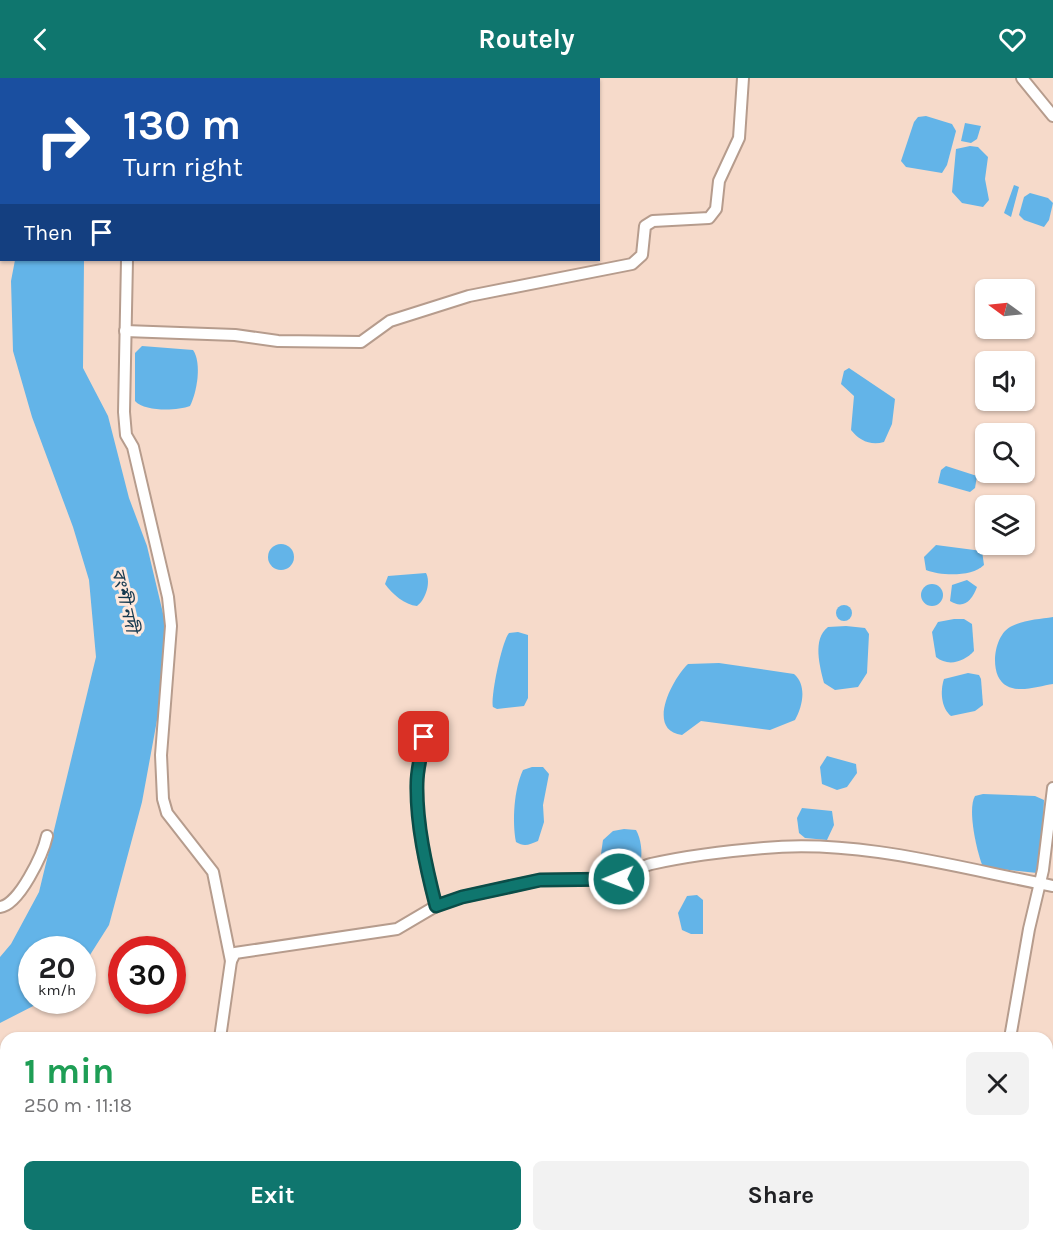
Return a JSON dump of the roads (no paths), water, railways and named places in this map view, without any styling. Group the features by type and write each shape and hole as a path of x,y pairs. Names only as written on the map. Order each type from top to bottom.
{"street":[{"path":"125,330 185,335 235,335 278,341 361,342 390,321 469,296 632,264 642,255 645,226 653,221 709,218 716,209 719,181 739,138 743,78"},
{"path":"1022,78 1053,116"},
{"path":"127,261 126,435 134,447 168,597 171,626 161,755 163,799 167,813 213,872 231,961"},
{"path":"424,737 417,782 418,799 421,830 436,906"},
{"path":"1011,1032 1029,929 1040,884 1053,788"},
{"path":"0,907 12,901 22,888 44,847 47,836"},
{"path":"221,1032 231,961 235,953 397,929 436,906 462,897 540,880 619,879 631,876 648,864 765,848 820,846 919,859 1053,886"}],"water":[{"path":"926,116 952,124 956,131 947,165 942,173 906,167 901,161 914,122 918,117"},
{"path":"965,123 981,126 977,139 971,143 961,141"},
{"path":"978,147 988,157 985,179 989,200 983,207 962,203 952,192 956,149"},
{"path":"1014,185 1019,187 1011,217 1004,213"},
{"path":"1030,193 1048,198 1053,203 1049,220 1044,227 1024,220 1019,215 1024,197"},
{"name":"বংশী নদী","path":"15,261 84,261 83,368 108,416 129,498 147,546 166,626 162,693 142,802 109,925 96,946 96,936 18,936 18,1014 0,1023 0,957 11,944 39,892 96,657 89,580 73,527 32,417 13,351 11,281"},
{"path":"142,346 193,350 196,356 198,378 190,406 177,409 153,409 135,401 135,353"},
{"path":"849,368 895,399 892,424 884,442 865,441 851,430 854,396 841,384 844,371"},
{"path":"946,466 975,475 975,488 970,492 938,483 941,470"},
{"path":"281,544 290,548 294,557 290,566 281,570 272,566 268,557 272,548"},
{"path":"936,545 975,550 975,555 983,555 984,565 972,572 940,573 926,570 924,557"},
{"path":"426,573 427,590 417,606 408,604 399,598 385,584 388,576"},
{"path":"967,580 977,587 970,600 963,604 950,601 952,585"},
{"path":"928,584 936,584 943,591 943,599 936,606 928,606 921,599 921,591"},
{"path":"841,605 847,605 852,613 850,619 841,621 836,616 836,610"},
{"path":"1053,617 1053,684 1023,689 1007,686 997,674 995,665 997,646 1001,637 1017,624"},
{"path":"964,619 972,624 974,651 966,658 956,662 946,662 936,657 932,632 938,622"},
{"path":"828,627 865,628 869,634 867,673 858,687 835,690 824,683 819,661 820,639"},
{"path":"518,632 528,635 528,698 524,706 497,709 493,707 493,702 500,658 509,633"},
{"path":"719,663 794,674 802,690 800,708 795,720 770,730 701,721 682,735 671,731 665,724 666,703 682,671 688,664"},
{"path":"968,673 979,675 981,679 983,705 975,711 951,716 945,709 942,699 944,679"},
{"path":"827,756 856,764 857,773 847,787 837,790 822,784 820,767"},
{"path":"543,767 549,774 543,805 544,822 538,841 524,845 516,842 515,805 523,770"},
{"path":"983,794 1035,796 1044,800 1042,851 1037,873 983,867 976,842 972,811 975,796"},
{"path":"802,808 832,811 834,825 827,840 805,838 799,833 797,818"},
{"path":"636,830 638,834 641,851 640,864 630,870 610,871 601,854 603,840 613,831"},
{"path":"697,895 703,900 703,934 691,934 682,930 678,913 687,896"}]}
